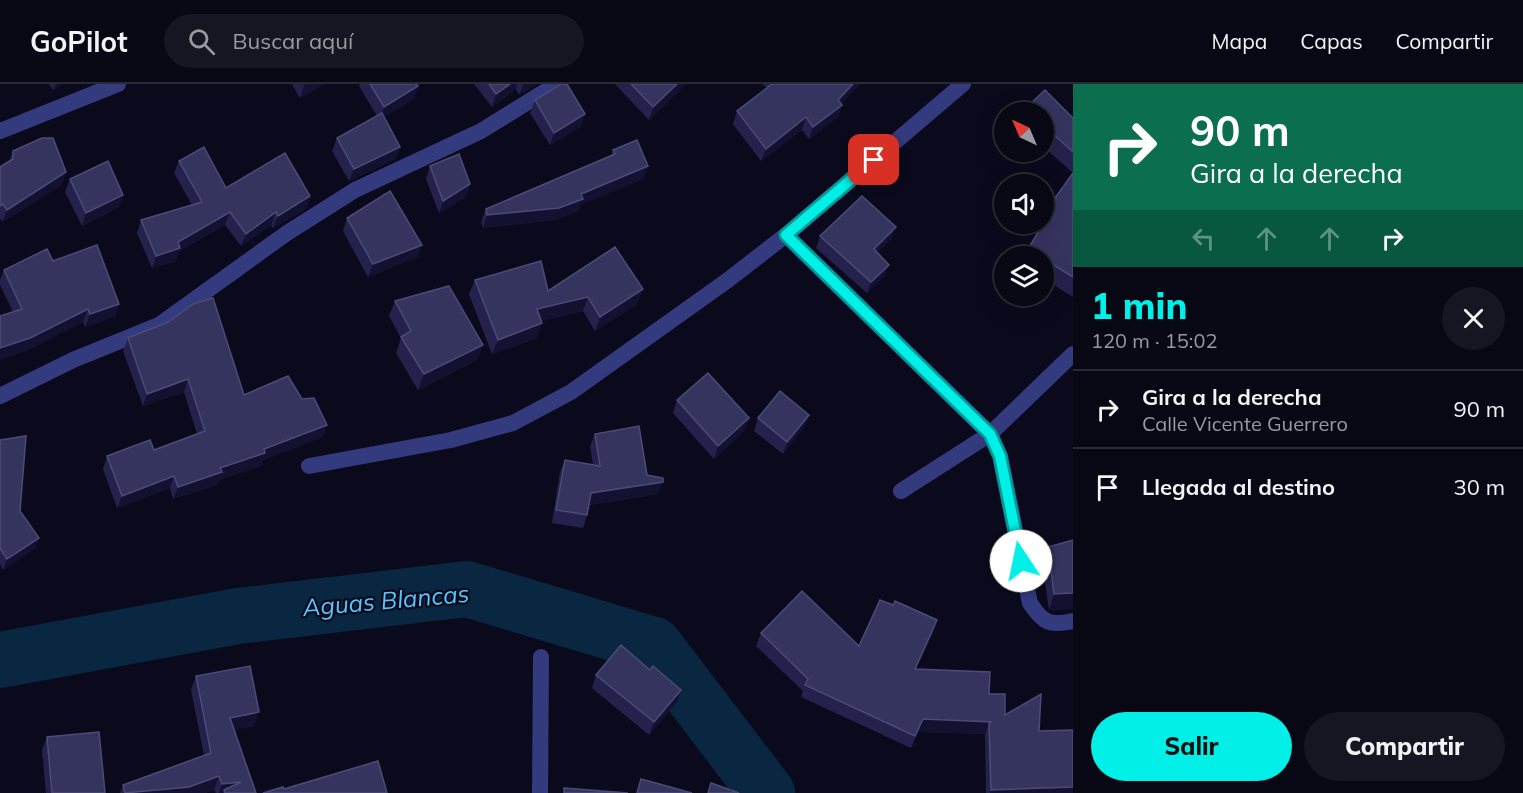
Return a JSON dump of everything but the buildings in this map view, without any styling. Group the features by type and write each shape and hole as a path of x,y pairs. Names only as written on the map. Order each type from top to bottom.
{"street":[{"path":"0,131 118,84"},
{"path":"0,396 72,360 159,326 287,233 355,190 481,131 557,84"},
{"path":"309,466 452,440 513,423 571,392 728,280 786,235 963,84"},
{"path":"786,235 990,434 1000,456 1030,603 1041,620 1057,625 1073,621"},
{"path":"901,491 990,434 1073,354"},
{"path":"540,793 541,657"}],"waterway":[{"name":"Aguas Blancas","path":"0,660 238,616 467,589 654,645 767,793"}],"route":[{"path":"874,160 786,235 990,434 1000,456 1021,561"}]}
